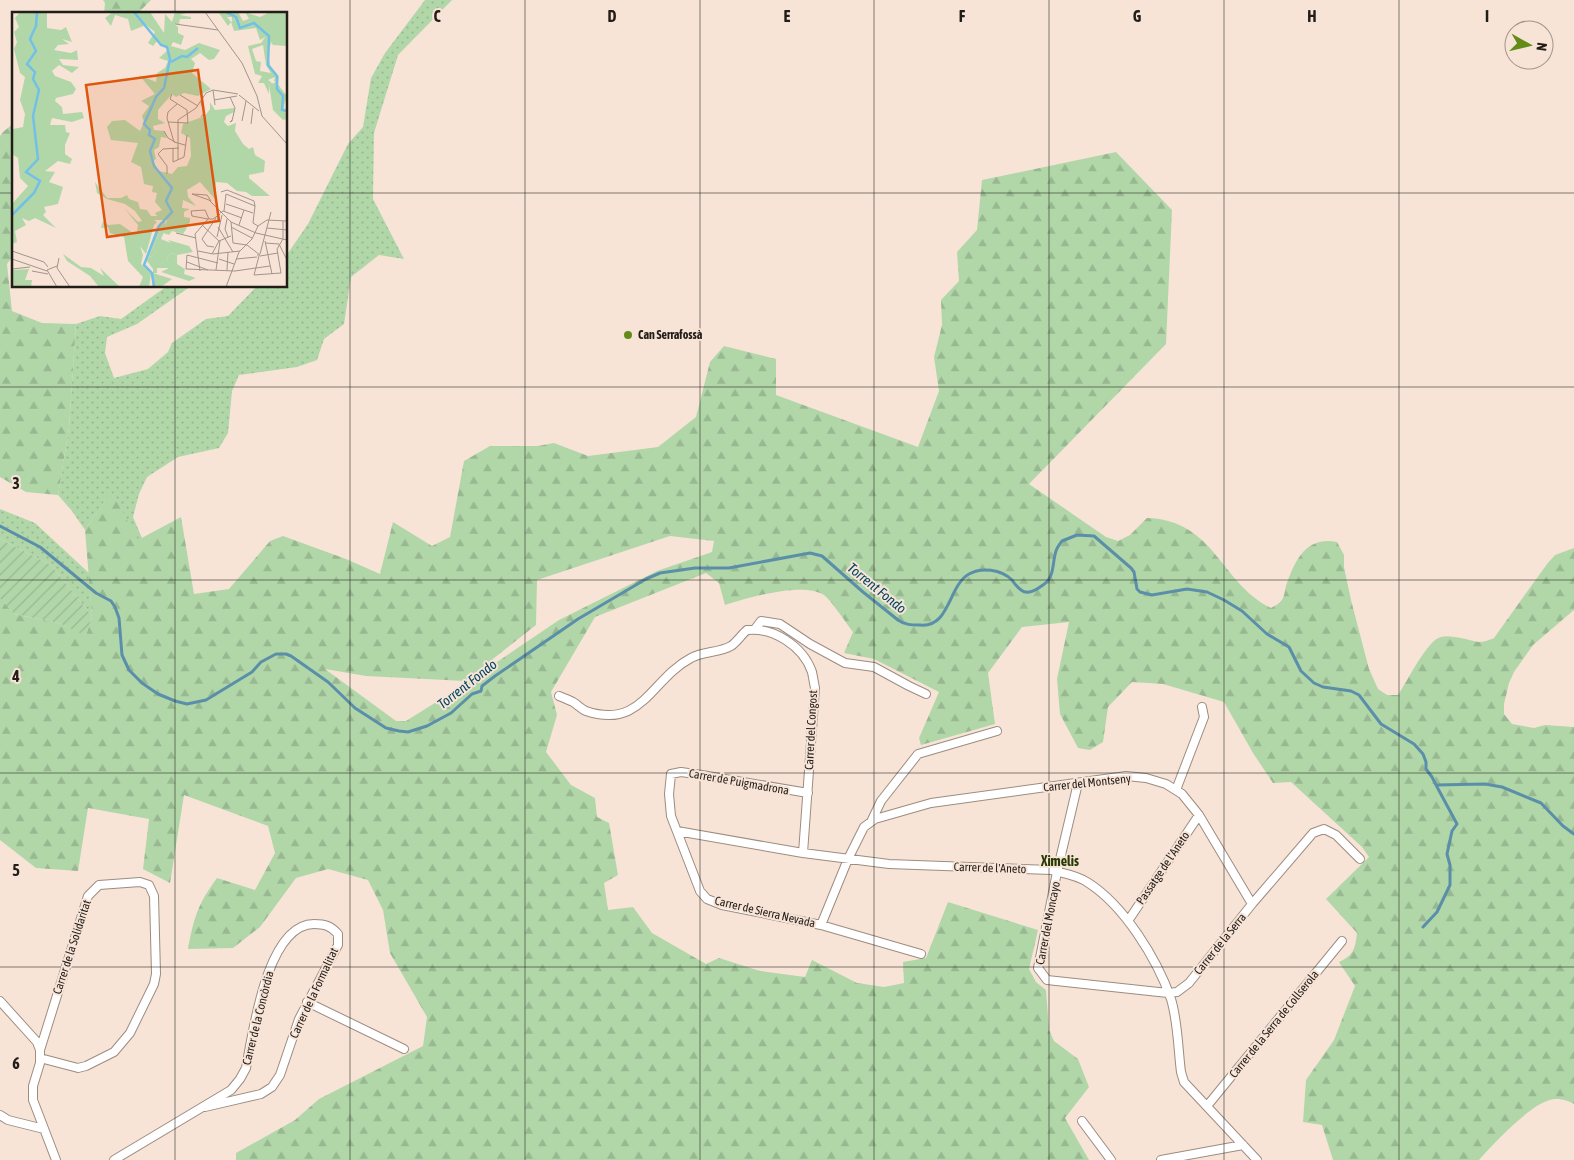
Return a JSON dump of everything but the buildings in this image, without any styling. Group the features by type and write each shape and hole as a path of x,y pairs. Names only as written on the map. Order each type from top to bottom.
{"street":[{"path":"559,696 574,702 584,710 603,715 613,715 632,710 684,662 692,657 732,646 747,630 755,629 761,621 780,624 810,644 845,662 874,667 926,694"},
{"name":"Carrer del Congost","path":"755,629 776,633 799,651 811,670 815,688 804,853"},
{"path":"1176,790 1204,717 1202,706"},
{"path":"871,822 881,801 918,754 997,730"},
{"name":"Carrer de Puigmadrona","path":"671,774 681,772 808,793"},
{"name":"Carrer de Sierra Nevada","path":"671,774 669,794 671,816 700,891 707,899 722,905 821,925 921,954"},
{"name":"Carrer del Montseny","path":"848,859 864,827 875,819 931,803 1126,776 1146,778 1166,784 1182,794 1199,815 1252,904"},
{"name":"Carrer del Moncayo","path":"1078,783 1057,872 1038,968 1047,980 1168,993"},
{"name":"Passatge de l'Aneto","path":"1128,922 1199,815"},
{"name":"Carrer de la Serra","path":"1168,993 1177,992 1189,983 1252,904 1313,833 1324,829 1336,835 1360,859"},
{"name":"Carrer de l'Aneto","path":"677,831 848,859 889,864 1057,872 1086,881 1117,907 1144,942 1172,1001 1181,1072 1184,1082 1257,1160"},
{"path":"821,925 848,859"},
{"name":"Carrer de la Solidaritat","path":"140,882 149,885 154,896 156,974 154,984 130,1033 114,1052 78,1068 40,1054 88,896 99,885 140,882"},
{"name":"Carrer de la Concòrdia","path":"114,1160 231,1090 246,1068 268,972 282,944 294,929 308,924 321,924"},
{"name":"Carrer de la Formalitat","path":"205,1107 261,1094 272,1087 280,1075 299,1019 338,944 338,934 331,926 321,924"},
{"name":"Carrer de la Serra de Collserola","path":"1207,1106 1342,941"},
{"path":"0,1001 36,1042 40,1054 40,1063 33,1086 33,1100 56,1160"},
{"path":"307,1002 404,1049"},
{"path":"0,1115 8,1120 44,1128"},
{"path":"1082,1121 1111,1160"},
{"path":"1161,1160 1243,1145"}],"green space":[{"path":"103,0 151,0 139,12 104,12 105,3"},
{"path":"425,0 452,0 398,55 374,133 373,199 404,259 379,255 351,277 344,324 324,339 317,360 297,367 239,375 232,391 228,433 219,448 178,457 147,477 139,494 133,517 142,538 138,541 111,492 85,530 58,495 69,428 76,324 100,316 121,319 164,288 188,288 137,324 107,337 105,353 114,378 148,369 168,352 172,343 206,319 228,316 255,288 288,288 288,253 308,224 348,144 363,127 371,78 385,53"},
{"path":"12,125 12,258 7,264 12,311 42,323 76,324 69,428 58,495 26,492 0,477 0,136"},
{"path":"1116,152 1172,210 1166,344 1029,484 1106,537 1118,541 1130,535 1147,518 1170,521 1188,529 1203,541 1240,584 1254,597 1271,608 1282,600 1293,567 1303,552 1317,543 1326,541 1337,542 1344,555 1344,567 1351,600 1369,669 1378,689 1387,695 1398,695 1424,653 1441,637 1448,636 1480,642 1494,638 1555,555 1574,548 1574,610 1533,645 1514,672 1504,704 1504,714 1512,724 1534,728 1545,725 1574,727 1574,1104 1565,1100 1554,1099 1539,1105 1511,1127 1479,1160 1333,1160 1322,1125 1303,1122 1306,1080 1334,1040 1355,986 1339,962 1348,957 1353,951 1357,933 1326,899 1369,857 1362,847 1291,782 1273,783 1253,753 1224,702 1163,684 1132,682 1108,707 1103,742 1090,750 1078,748 1060,714 1057,679 1069,622 1022,627 988,673 995,724 921,745 919,738 939,692 874,659 844,653 853,632 827,597 815,591 790,590 761,595 725,605 719,583 706,573 595,617 551,692 557,715 546,752 571,785 595,798 597,817 609,823 618,875 604,883 608,910 633,907 652,933 706,964 719,958 760,971 805,977 812,960 857,983 884,987 904,983 903,962 926,958 948,902 1038,930 1029,969 1036,982 1046,990 1049,1030 1054,1041 1078,1059 1089,1087 1065,1118 1089,1160 236,1160 236,1153 295,1120 319,1099 423,1046 427,1017 390,953 383,910 368,880 328,869 296,878 260,927 233,948 188,949 198,911 217,878 255,890 275,853 268,826 184,795 170,883 143,869 149,819 88,808 78,871 36,868 0,840 0,597 14,614 59,623 86,635 92,616 85,530 111,491 138,540 181,517 194,594 229,589 270,541 283,536 346,559 380,574 393,522 432,546 450,537 464,461 490,446 538,446 554,443 588,456 658,447 696,417 710,362 724,346 776,359 776,395 918,447 939,391 934,357 942,325 941,300 959,281 957,252 977,230 982,180","holes":["670,536 714,541 712,552 657,571 559,620 406,721 396,721 325,669 366,676 465,681 536,625 537,580"]},
{"path":"0,509 35,523 89,573 92,616 51,565 0,539"},
{"path":"0,539 51,565 92,616 86,636 59,623 14,614 0,598"}],"waterway":[{"name":"Torrent Fondo","path":"0,526 40,547 96,593 111,601 119,618 122,655 129,670 142,683 158,694 187,704 206,700 252,672 261,662 276,654 286,654 328,682 355,708 386,728 408,732 427,726 451,713 472,694 481,691 482,686 495,676 578,619 646,579 660,573 695,568 729,568 810,553 822,556 901,622 920,625 930,624 937,620 943,613 957,587 969,574 979,570 997,571 1007,576 1022,591 1030,592 1047,582 1050,578 1056,550 1062,541 1077,535 1094,536 1131,568 1134,572 1137,589 1140,592 1152,595 1187,589 1207,592 1242,611 1267,634 1289,647 1301,671 1314,683 1323,687 1351,691 1359,695 1381,724 1414,744 1423,754 1426,769 1436,785 1485,784 1502,787 1541,803 1563,826 1574,834"},
{"path":"1423,927 1437,912 1450,885 1450,865 1447,854 1452,831 1457,824 1436,785"}],"place":[{"name":"Can Serrafossà","path":"628,335"}],"district":[{"name":"Ximelis","path":"1060,861"}]}
